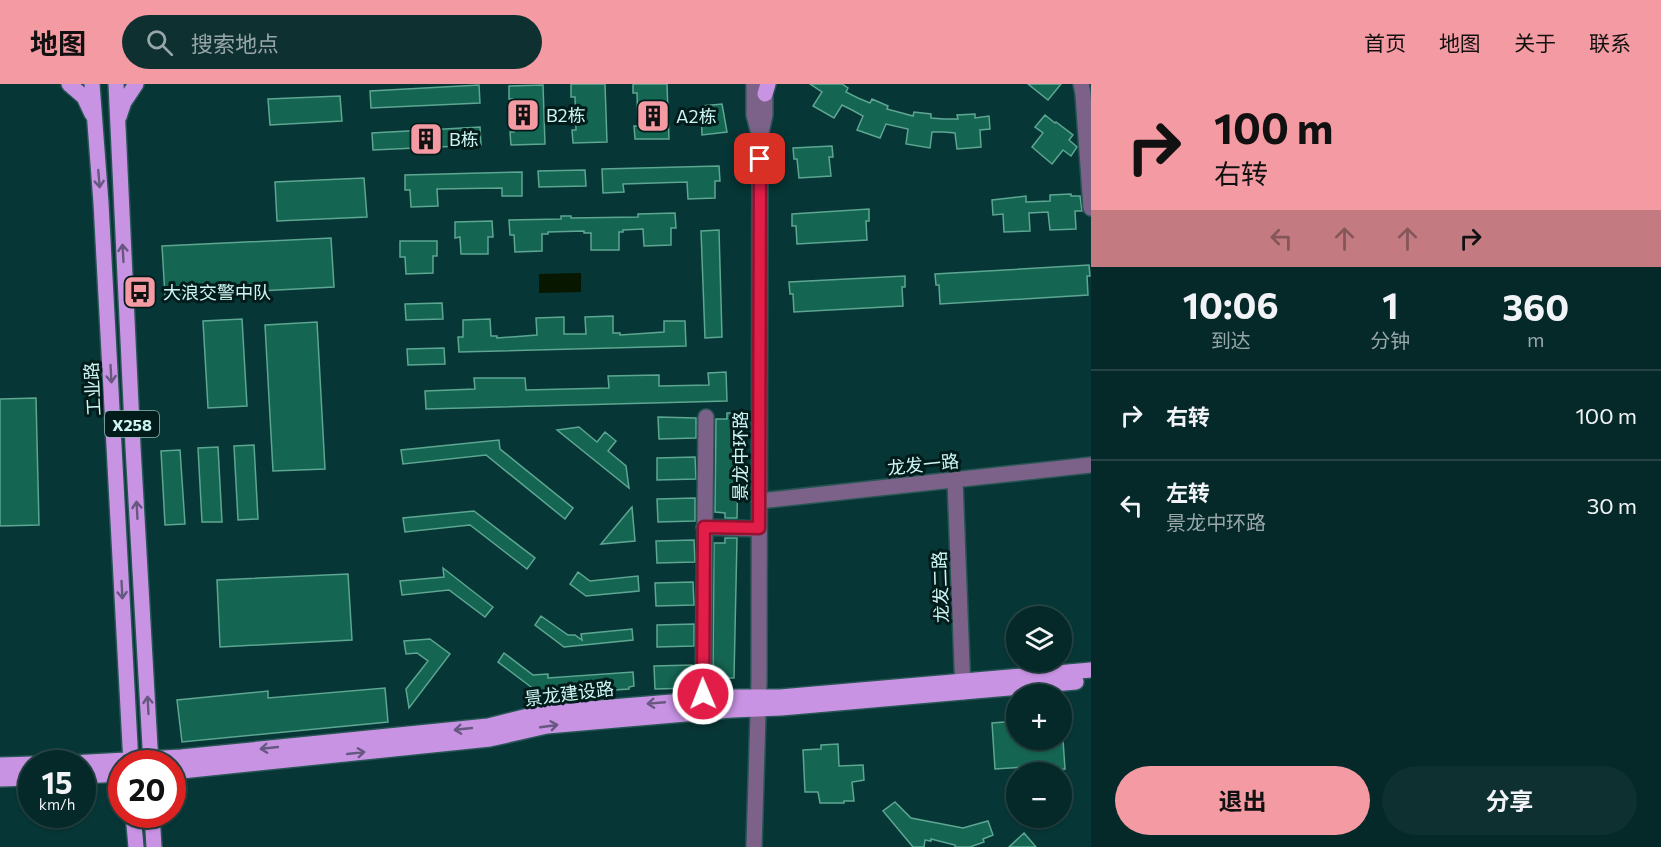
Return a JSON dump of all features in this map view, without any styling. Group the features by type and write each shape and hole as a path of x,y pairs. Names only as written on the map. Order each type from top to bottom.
{"main road":[{"path":"69,84 84,97 94,121"},
{"name":"工业路","path":"92,84 101,203 130,750"},
{"name":"工业路","path":"116,84 150,750"},
{"path":"117,126 124,102 136,84"},
{"name":"景龙建设路","path":"963,687 1091,670"},
{"name":"景龙建设路","path":"186,771 490,739 547,726 757,703 963,687 1091,681"},
{"name":"景龙建设路","path":"186,757 488,726 540,713 703,699 757,703"},
{"path":"0,765 18,764"},
{"path":"0,779 18,778"},
{"path":"134,828 136,847"},
{"path":"153,828 154,847"}],"street":[{"path":"1081,84 1091,208"},
{"name":"景龙中环路","path":"754,847 759,528 760,137 765,115 763,87"},
{"path":"703,699 706,417"},
{"name":"龙发一路","path":"759,501 1091,465"},
{"name":"龙发二路","path":"955,480 963,687"},
{"path":"704,527 759,528"}],"shaded area":[{"path":"581,273 581,292 539,293 539,274"}],"building":[{"path":"571,84 605,84 607,142 573,143 572,130 576,130 575,97 571,97"},
{"name":"A2栋","path":"633,84 667,84 669,139 635,139 634,126 638,126 637,93 633,93"},
{"path":"810,84 842,84 848,88 846,92 858,98 870,103 872,99 888,106 887,109 913,116 914,112 931,114 931,118 944,119 958,119 957,115 975,114 975,118 989,116 990,129 980,130 981,147 957,149 955,133 932,132 930,148 906,144 908,129 886,124 880,138 857,130 863,116 842,105 834,118 813,106 822,92"},
{"path":"1028,84 1061,84 1048,100"},
{"path":"479,85 480,103 371,108 370,91"},
{"name":"B2栋","path":"543,85 545,144 511,145 510,132 514,132 513,99 509,99 509,86"},
{"path":"340,96 342,121 270,125 268,99"},
{"path":"722,104 727,132 702,135 701,106"},
{"path":"1045,115 1073,135 1069,140 1077,147 1071,156 1063,150 1052,164 1032,147 1043,133 1035,127"},
{"name":"B栋","path":"480,127 481,145 373,150 372,133"},
{"path":"832,146 833,157 829,157 831,176 799,178 793,148"},
{"path":"719,166 720,181 715,181 715,198 688,199 687,182 623,184 624,192 603,193 602,169"},
{"path":"585,170 586,186 539,187 538,171"},
{"path":"522,172 522,196 502,196 502,188 437,189 438,206 411,207 410,190 405,190 405,175"},
{"path":"364,178 367,217 277,221 275,182"},
{"path":"1071,194 1071,196 1080,196 1082,211 1075,211 1076,229 1050,230 1048,212 1029,213 1030,231 1004,232 1003,214 993,215 992,200 1026,196 1026,202 1050,201 1050,195"},
{"path":"869,209 869,221 866,221 867,240 797,244 796,226 792,226 792,214"},
{"path":"675,213 676,228 671,228 671,245 644,246 643,229 623,230 619,232 619,250 591,250 591,233 584,233 584,231 548,232 548,234 542,234 542,251 515,252 514,235 510,235 509,220 561,219 561,216 571,216 571,218 638,217 638,214"},
{"path":"492,221 493,237 488,237 488,254 461,254 460,237 455,238 455,222"},
{"path":"719,230 722,337 705,338 701,231"},
{"path":"331,238 334,287 165,296 162,246"},
{"path":"400,241 437,241 437,256 433,256 433,273 406,274 405,257 400,257"},
{"path":"1089,265 1088,295 940,304 939,285 936,285 935,274"},
{"path":"905,276 905,287 902,287 903,306 794,312 793,294 790,294 789,282"},
{"path":"442,303 443,319 406,320 405,304"},
{"path":"613,316 613,333 620,333 620,335 664,332 664,321 685,321 686,346 459,352 458,337 463,337 463,320 490,319 491,336 497,336 497,338 537,335 536,318 564,317 564,334 586,334 585,317"},
{"path":"242,319 247,406 208,408 203,321"},
{"path":"317,322 325,469 273,471 265,325"},
{"path":"444,348 445,364 408,365 407,349"},
{"path":"726,372 727,401 426,409 425,391 475,389 474,378 525,378 526,390 609,388 608,376 659,375 659,386 709,385 708,373"},
{"path":"36,398 39,525 0,526 0,399"},
{"path":"727,413 739,413 737,518 725,518 725,513 715,512 716,419 727,419"},
{"path":"658,417 696,418 696,438 659,439"},
{"path":"579,427 597,442 605,432 616,441 608,451 626,466 629,488 557,430"},
{"path":"499,440 500,449 573,508 565,519 486,455 403,464 401,450"},
{"path":"254,445 258,519 238,520 234,446"},
{"path":"218,447 222,522 202,522 198,448"},
{"path":"180,450 185,524 165,525 161,451"},
{"path":"695,457 696,479 657,480 657,458"},
{"path":"695,498 695,521 658,522 657,499"},
{"path":"631,508 635,541 601,544"},
{"path":"474,511 535,558 527,569 470,525 405,532 403,518"},
{"path":"725,538 737,538 734,678 723,678 723,672 713,671 714,543 725,543"},
{"path":"694,540 695,562 657,563 656,541"},
{"path":"443,568 493,607 485,617 449,590 402,595 400,581 444,577"},
{"path":"578,572 590,581 638,576 639,591 586,596 570,584"},
{"path":"348,574 352,640 220,647 217,580"},
{"path":"693,582 694,605 656,606 655,583"},
{"path":"541,616 568,635 575,635 582,640 581,634 632,629 633,640 564,647 535,625"},
{"path":"694,624 694,646 657,647 657,625"},
{"path":"430,639 450,654 409,708 406,689 428,661 417,653 406,654 404,641"},
{"path":"504,653 533,675 548,674 548,678 633,672 634,686 629,689 540,695 498,662"},
{"path":"692,665 693,688 655,689 654,666"},
{"path":"385,688 388,722 182,742 177,700 268,691 268,698"},
{"path":"1006,722 1006,750 1064,750 1065,762 1006,762 1006,768 995,769 992,723"},
{"path":"838,744 839,766 863,765 864,780 852,782 854,801 820,803 818,792 805,792 803,750 821,749 821,745"},
{"path":"895,802 911,818 963,828 988,821 993,835 983,839 984,842 970,847 955,847 955,845 931,839 931,841 925,840 924,847 913,847 883,811"},
{"path":"1024,833 1036,847 1009,847"}],"place":[{"name":"B2栋","path":"523,115"},
{"name":"A2栋","path":"653,116"},
{"name":"B栋","path":"426,139"},
{"name":"大浪交警中队","path":"140,292"}],"route":[{"path":"703,694 704,527 759,528 760,159"}]}
